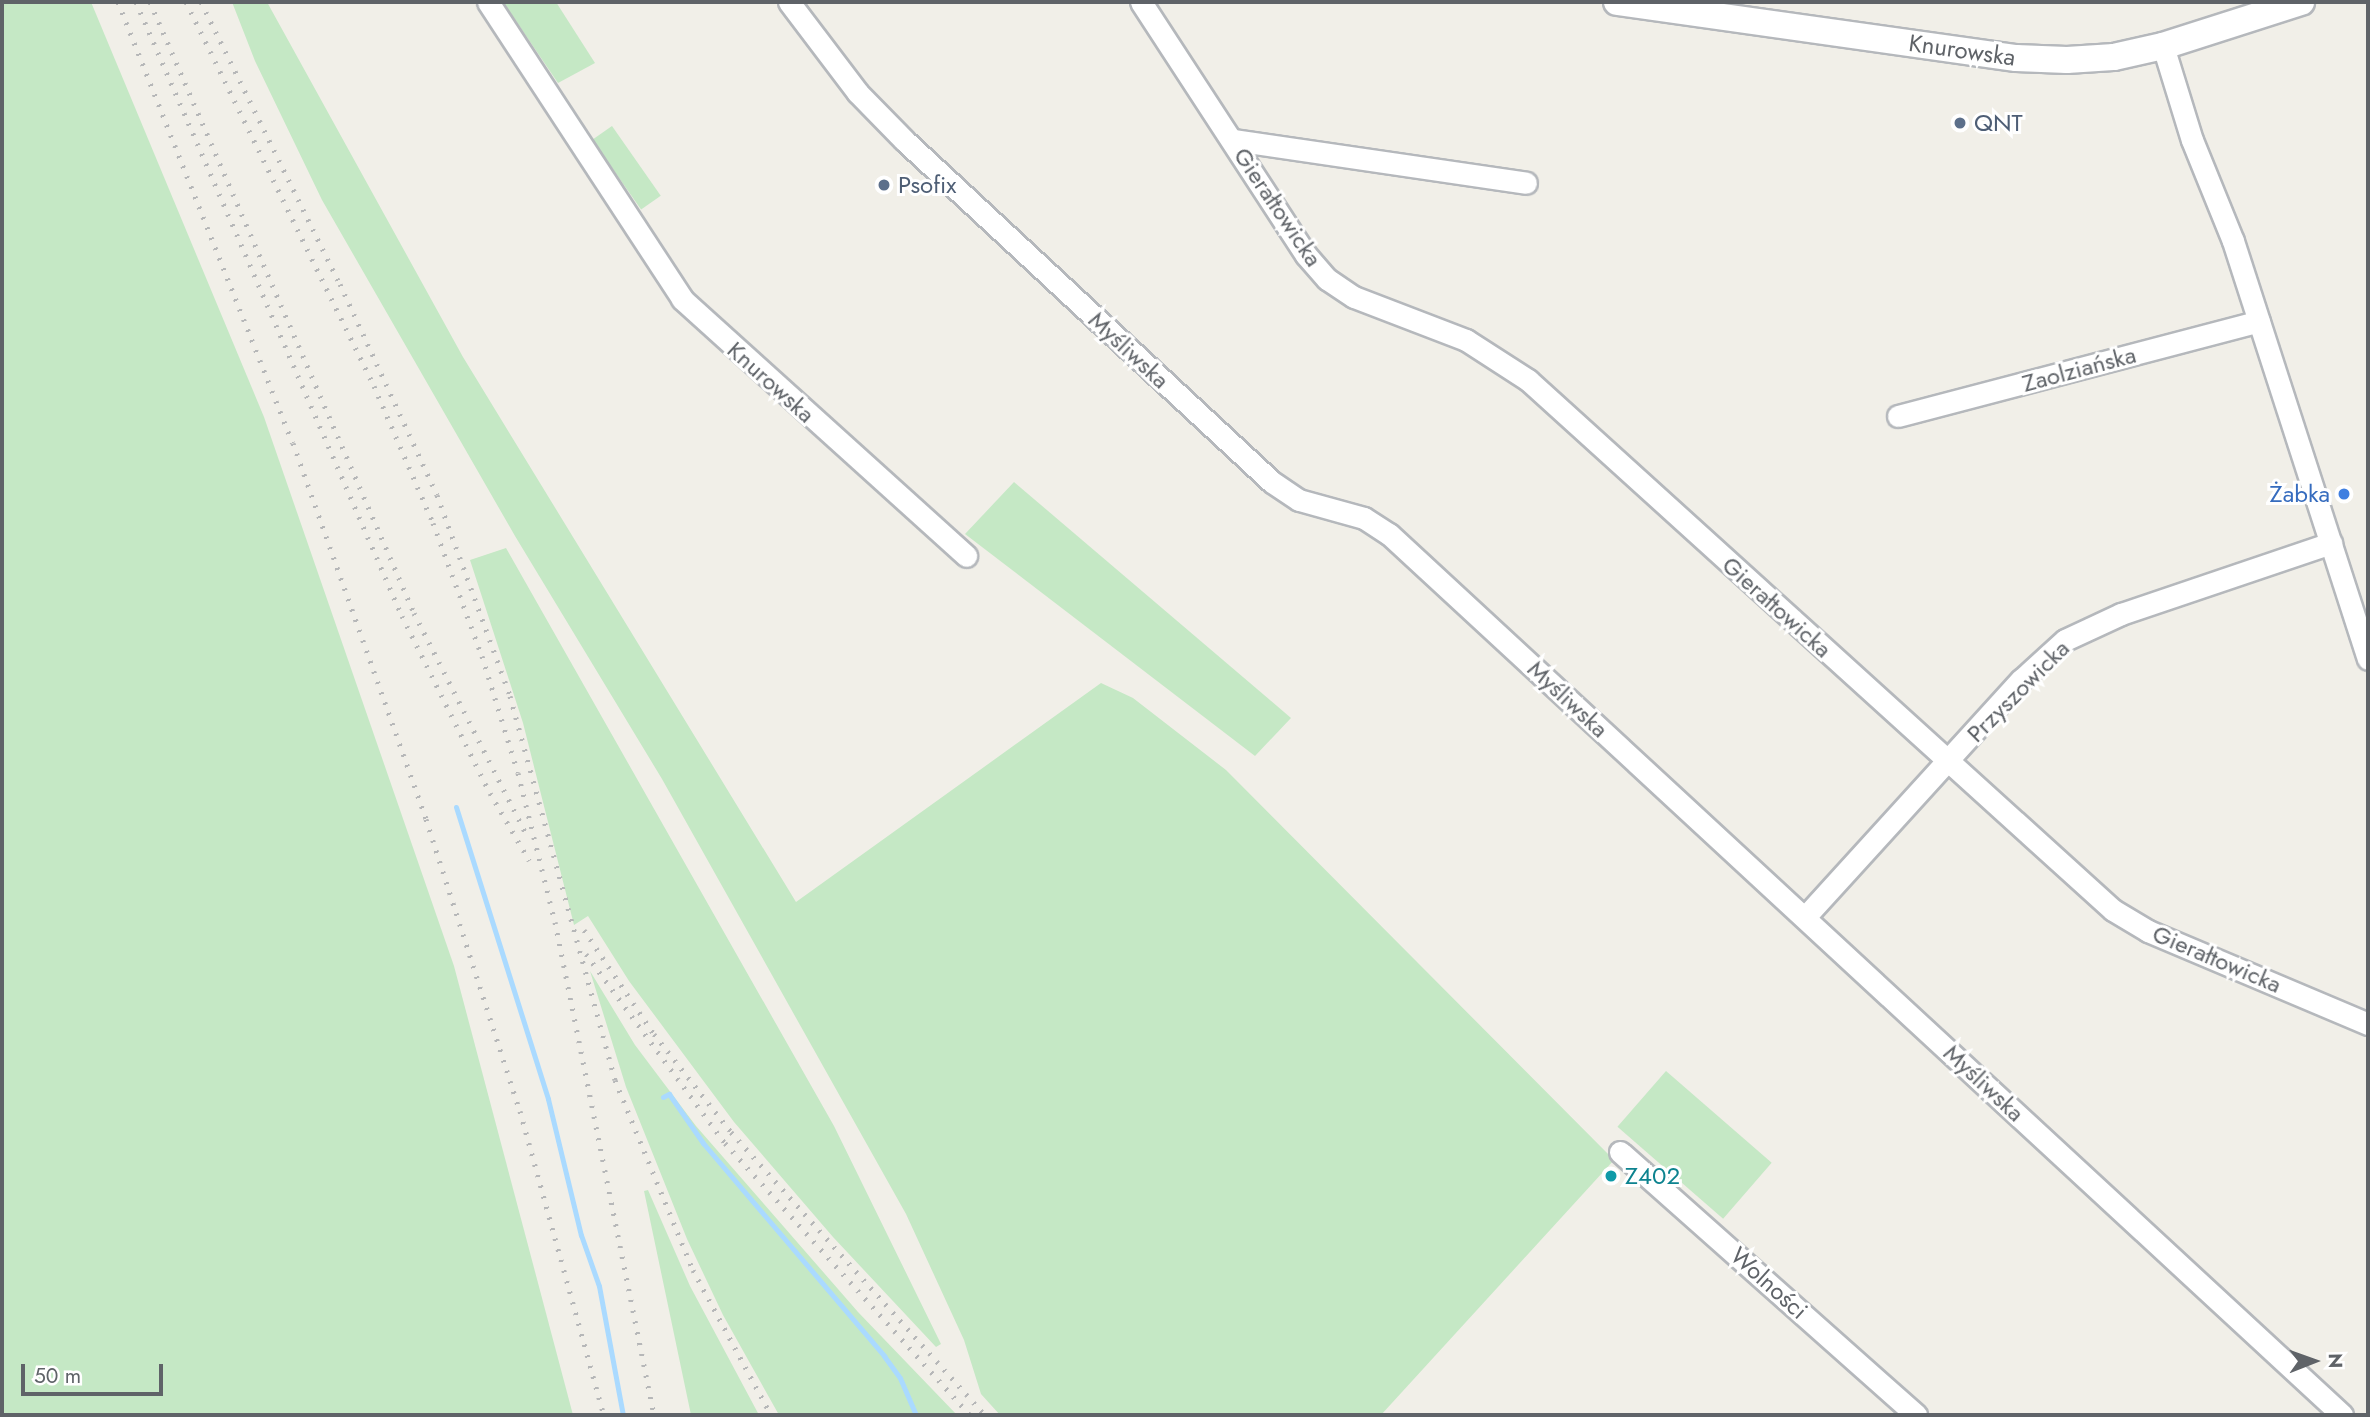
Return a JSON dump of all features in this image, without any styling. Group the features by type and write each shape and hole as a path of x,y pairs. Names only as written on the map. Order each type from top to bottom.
{"street":[{"name":"Knurowska","path":"488,2 603,184 688,306 966,556"},
{"name":"Myśliwska","path":"789,2 858,93 905,141 1272,482 1299,500 1364,518 1389,534 2342,1415"},
{"name":"Gierałtowicka","path":"1141,2 1306,254 1327,279 1354,297 1466,340 1528,380 2113,910 2148,930 2368,1024"},
{"name":"Knurowska","path":"1617,2 2016,58 2114,57 2163,46 2301,2"},
{"path":"2163,46 2192,141 2227,222 2368,659"},
{"name":"Gierałtowicka","path":"1233,140 1526,183"},
{"name":"Zaolziańska","path":"1898,416 2259,321"},
{"name":"Przyszowicka","path":"1805,917 2021,680 2065,640 2121,614 2331,543"},
{"name":"Wolności","path":"1620,1152 1916,1415"}],"green space":[{"path":"2,2 91,2 264,417 454,966 573,1415 2,1415"},
{"path":"232,2 267,2 463,357 796,902 1101,683 1133,698 1226,770 1614,1160 1381,1415 1000,1415 981,1394 964,1340 906,1214 662,779 515,536 322,200 255,61"},
{"path":"503,2 556,2 595,63 558,83"},
{"path":"612,126 661,196 641,209 592,140"},
{"path":"1014,482 1291,718 1255,756 965,534"},
{"path":"506,548 834,1126 941,1344 936,1347 833,1237 734,1122 629,981 588,916 574,925 523,723 470,560"},
{"path":"590,971 635,1045 696,1126 858,1312 957,1415 779,1415 723,1315 687,1239 626,1087"},
{"path":"1666,1071 1772,1163 1723,1219 1617,1127"},
{"path":"648,1190 690,1286 759,1415 691,1415 644,1191"}],"waterway":[{"path":"456,807 548,1099 581,1235 599,1286 623,1415"},
{"path":"663,1097 669,1094 703,1143 884,1356 900,1378 916,1415"}],"railway":[{"path":"118,2 293,443 426,819 520,1111 604,1415"},
{"path":"136,2 402,616 490,793 529,860"},
{"path":"150,2 414,613 526,834"},
{"path":"186,2 374,386 433,523 482,656 518,773 555,922 654,1415"},
{"path":"201,2 340,284 437,495 510,696 615,1080 693,1270 771,1415"},
{"path":"584,930 654,1034 731,1132 985,1415"},
{"path":"586,954 725,1143 970,1415"}],"place":[{"name":"QNT","path":"1960,123"},
{"name":"Psofix","path":"884,185"},
{"name":"Żabka","path":"2344,494"},
{"name":"Z402","path":"1611,1176"}]}
